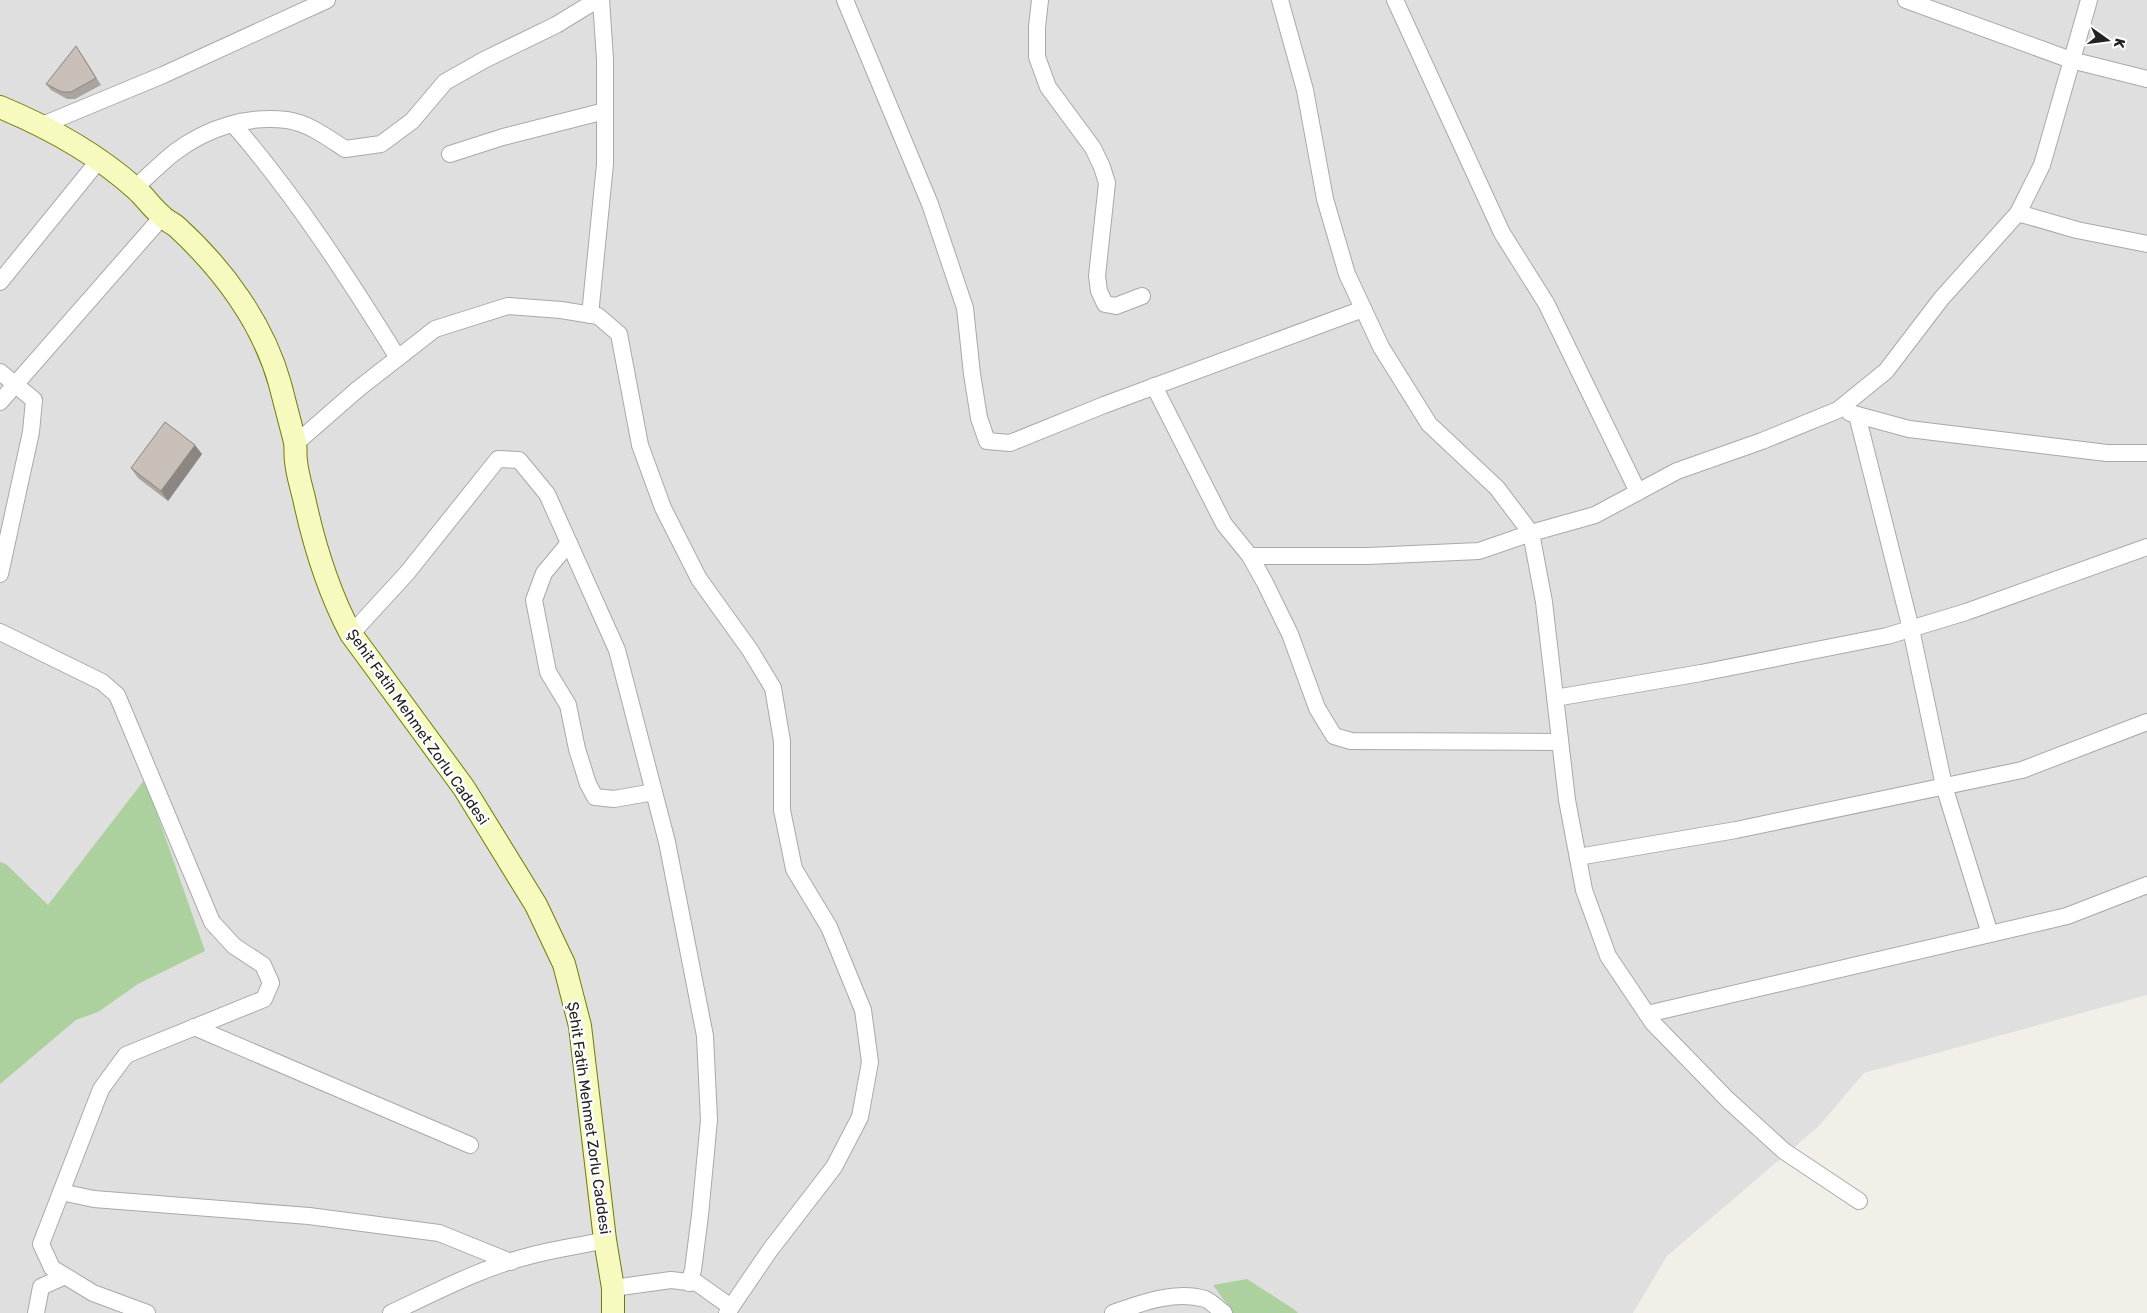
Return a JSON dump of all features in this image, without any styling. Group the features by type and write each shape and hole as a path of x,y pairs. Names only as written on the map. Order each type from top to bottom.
{"main road":[{"name":"Şehit Fatih Mehmet Zorlu Caddesi","path":"0,107 24,117 99,160 135,188 162,217 176,226 204,254 240,299 270,356 295,444 296,461 319,558 341,616 350,634 464,788 536,905 564,964 580,1026 612,1288 613,1313"}],"street":[{"path":"40,126 163,75 327,0"},
{"path":"135,188 175,152 215,129 249,120 288,120 318,131 345,149 381,144 412,121 445,82 484,60 556,25 597,0"},
{"path":"590,315 604,164 605,59 601,0"},
{"path":"845,0 930,204 966,308 973,383 979,418 987,441 1010,443 1154,386 1363,308"},
{"path":"1040,0 1037,27 1037,57 1048,87 1093,148 1102,167 1106,183 1096,276 1099,291 1105,304 1116,306 1142,296"},
{"path":"1280,0 1305,90 1325,199 1346,274 1381,347 1429,424 1497,488 1531,533 1544,602 1567,800 1584,890 1608,956 1653,1023 1728,1100 1784,1151 1860,1201"},
{"path":"1395,0 1502,233 1546,303 1638,492"},
{"path":"1906,0 2071,60 2147,79"},
{"path":"1250,556 1368,556 1480,551 1531,533 1595,515 1677,471 1762,441 1838,410 1886,371 1941,299 2018,213 2042,165 2089,0"},
{"path":"450,154 503,136 604,111"},
{"path":"232,124 252,146 348,278 398,358"},
{"path":"0,282 99,160"},
{"path":"2018,213 2077,230 2147,244"},
{"path":"0,402 18,384 162,217"},
{"path":"295,444 358,389 435,329 508,306 561,310 598,316 618,334 640,445 663,508 699,579 750,650 773,688 782,741 782,810 794,869 829,927 863,1010 870,1062 860,1118 834,1167 770,1250 729,1310 698,1284 689,1282 671,1280 612,1288"},
{"path":"0,372 18,384 34,400 31,432 0,574"},
{"path":"1154,386 1224,524 1250,556 1290,634 1317,708 1334,736 1351,740 1560,742"},
{"path":"1838,410 1909,429 2107,453 2147,453"},
{"path":"1858,415 1911,628 1944,786 1990,934"},
{"path":"350,634 407,573 498,459 519,460 547,494 617,650 667,842 705,1036 709,1120 700,1215 693,1270 689,1282"},
{"path":"569,543 544,573 534,600 548,672 568,705 577,749 588,784 595,797 614,799 654,792"},
{"path":"1555,698 1711,671 1887,636 1966,612 2147,547"},
{"path":"0,632 102,682 117,695 212,922 234,946 263,966 271,983 264,999 126,1055 102,1089 41,1244 52,1268 93,1293 147,1313"},
{"path":"1578,857 1736,830 2022,770 2147,722"},
{"path":"1647,1014 2067,916 2147,885"},
{"path":"194,1028 470,1145"},
{"path":"61,1192 94,1199 310,1216 439,1233 511,1262"},
{"path":"391,1313 474,1275 511,1262 529,1256 605,1240"},
{"path":"36,1313 41,1287 65,1276"},
{"path":"1113,1313 1145,1302 1176,1296 1206,1299 1224,1313"},
{"path":"1162,1313 1176,1296"}],"shaded area":[{"path":"0,0 2147,0 2147,995 1864,1073 1819,1126 1667,1256 1633,1313 0,1313"}],"green space":[{"path":"145,779 205,951 138,984 98,1012 76,1020 0,1084 0,862 6,864 48,905"},
{"path":"1247,1279 1298,1313 1233,1313 1213,1285"}],"building":[{"path":"76,46 96,78 71,92 62,92 46,84"},
{"path":"165,422 195,445 161,491 131,468"}]}
